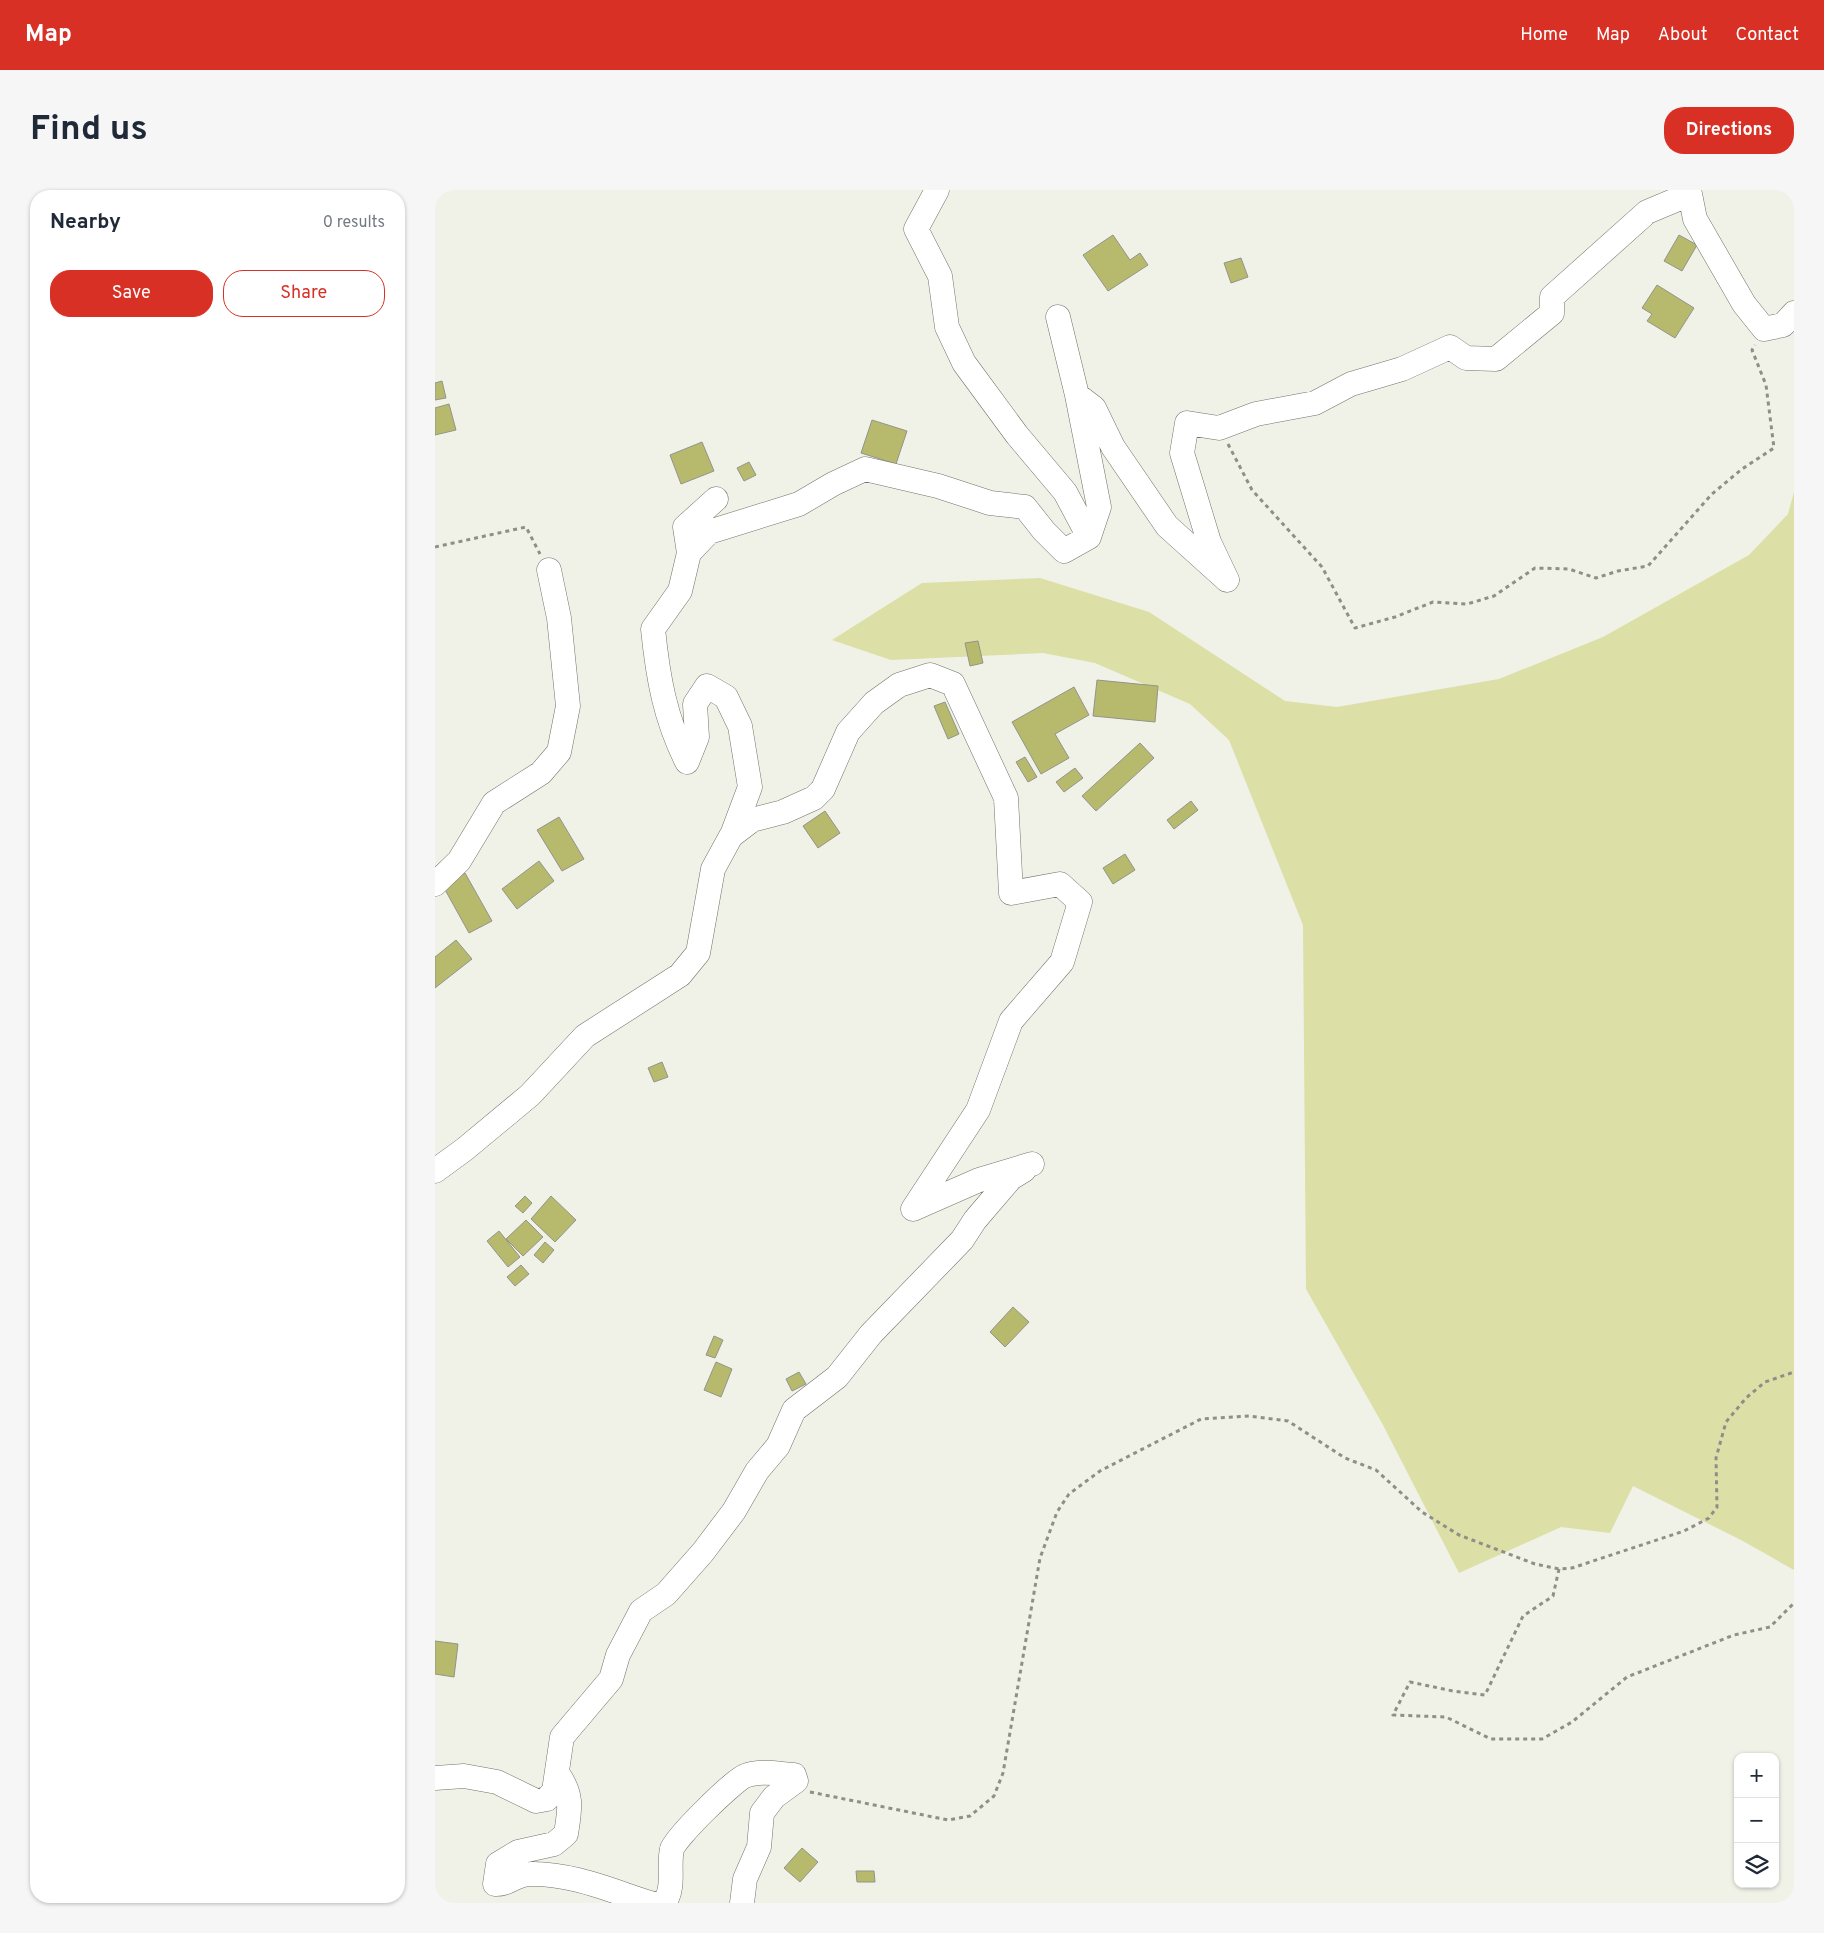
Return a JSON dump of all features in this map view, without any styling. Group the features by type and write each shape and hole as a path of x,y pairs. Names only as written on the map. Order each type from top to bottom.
{"street":[{"path":"937,190 916,229 940,276 947,327 964,363 1017,435 1065,492 1089,537"},
{"path":"1077,395 1094,408 1113,447 1167,526 1227,580 1209,542 1181,453 1187,423 1219,428 1256,414 1315,403 1351,384 1402,369 1450,347 1466,358 1496,359 1552,313 1552,297 1647,212 1689,194 1695,219 1744,304 1765,329 1783,325 1794,313"},
{"path":"689,553 709,532 799,504 833,484 865,469 938,486 990,503 1025,507 1044,531 1064,551 1089,537 1099,508 1077,395 1058,317"},
{"path":"435,1171 465,1149 530,1095 585,1036 679,975 698,953 713,870 731,836 750,787 740,726 726,697 707,686 695,704 697,738 687,762 674,737 657,676 653,630 680,591 689,553 685,527 716,499"},
{"path":"435,884 459,861 493,803 541,773 559,752 568,706 559,618 549,570"},
{"path":"435,1778 465,1776 497,1782 536,1801 547,1799 554,1791 562,1737 611,1679 618,1654 641,1611 666,1594 703,1552 734,1511 757,1471 778,1446 794,1410 837,1377 871,1334 962,1240 975,1220 1011,1178 1032,1164 979,1180 913,1209 978,1110 1011,1021 1062,962 1080,902 1060,884 1011,893 1006,798 953,684 930,675 899,685 874,703 849,732 823,789 814,798 783,812 752,820 731,836"},
{"path":"660,1903 665,1902 670,1894 672,1847 727,1788 744,1776 758,1773 794,1775 796,1781 774,1797 762,1813 759,1847 745,1879 742,1903"},
{"path":"558,1774 566,1786 571,1802 566,1834 554,1844 518,1852 498,1864 495,1884 503,1884 520,1874 566,1877 650,1903"}],"path":[{"path":"1219,428 1252,490 1322,567 1355,628 1395,617 1433,602 1467,604 1494,596 1535,568 1569,569 1596,578 1618,571 1648,566 1712,494 1742,469 1774,448 1766,385 1752,350 1765,329"},
{"path":"435,547 526,527 549,570"},
{"path":"787,1788 948,1820 970,1816 994,1796 1003,1773 1041,1558 1057,1512 1069,1494 1100,1471 1201,1419 1249,1416 1288,1421 1345,1458 1376,1470 1422,1512 1459,1535 1535,1564 1559,1570 1571,1568 1684,1531 1709,1518 1717,1507 1716,1458 1726,1422 1745,1398 1765,1382 1794,1372"},
{"path":"1559,1570 1553,1596 1523,1616 1485,1695 1453,1692 1410,1682 1393,1715 1446,1717 1491,1739 1542,1739 1573,1722 1627,1677 1735,1635 1770,1626 1794,1603"}],"green space":[{"path":"1794,492 1794,1570 1743,1541 1633,1486 1610,1533 1561,1527 1459,1573 1383,1425 1306,1289 1303,925 1229,740 1190,704 1095,663 1043,653 891,660 832,640 922,583 1040,578 1149,612 1285,701 1337,707 1499,679 1603,637 1749,555 1788,514"}],"building":[{"path":"1113,235 1130,260 1140,253 1148,265 1108,291 1083,255"},
{"path":"1679,235 1697,245 1682,271 1664,261"},
{"path":"1241,258 1248,277 1231,283 1224,263"},
{"path":"1657,285 1694,308 1675,338 1647,321 1652,314 1642,308"},
{"path":"442,381 446,398 435,400 435,383"},
{"path":"449,404 456,430 435,435 435,408"},
{"path":"872,420 907,431 896,464 861,453"},
{"path":"702,442 714,471 681,484 670,455"},
{"path":"749,462 756,475 744,481 737,468"},
{"path":"978,641 983,663 970,666 965,643"},
{"path":"1097,680 1158,686 1155,722 1093,716"},
{"path":"1074,687 1089,715 1055,734 1069,758 1041,774 1012,722"},
{"path":"945,702 959,734 948,739 934,706"},
{"path":"1140,743 1154,758 1096,811 1082,796"},
{"path":"1025,757 1037,777 1028,782 1016,762"},
{"path":"1075,768 1083,778 1064,792 1056,782"},
{"path":"1191,801 1198,810 1174,829 1167,820"},
{"path":"825,811 840,833 818,848 803,826"},
{"path":"559,817 584,859 562,871 537,830"},
{"path":"1125,854 1135,870 1113,884 1103,868"},
{"path":"539,861 554,881 517,909 502,889"},
{"path":"465,873 492,921 469,933 443,886"},
{"path":"456,940 472,959 435,988 435,957"},
{"path":"662,1062 668,1077 654,1082 648,1068"},
{"path":"525,1196 532,1203 523,1213 515,1206"},
{"path":"551,1196 576,1220 555,1242 531,1219"},
{"path":"526,1220 543,1237 523,1256 506,1239"},
{"path":"499,1231 520,1257 508,1267 487,1241"},
{"path":"545,1242 554,1250 543,1263 534,1255"},
{"path":"521,1265 529,1274 515,1286 507,1277"},
{"path":"1013,1307 1029,1322 1005,1347 990,1332"},
{"path":"714,1336 723,1340 715,1358 706,1355"},
{"path":"716,1362 732,1369 721,1397 704,1390"},
{"path":"799,1372 806,1384 792,1391 786,1379"},
{"path":"435,1641 458,1644 454,1677 435,1674"},
{"path":"802,1848 818,1862 800,1882 784,1868"},
{"path":"856,1871 874,1871 875,1882 857,1882"}]}
